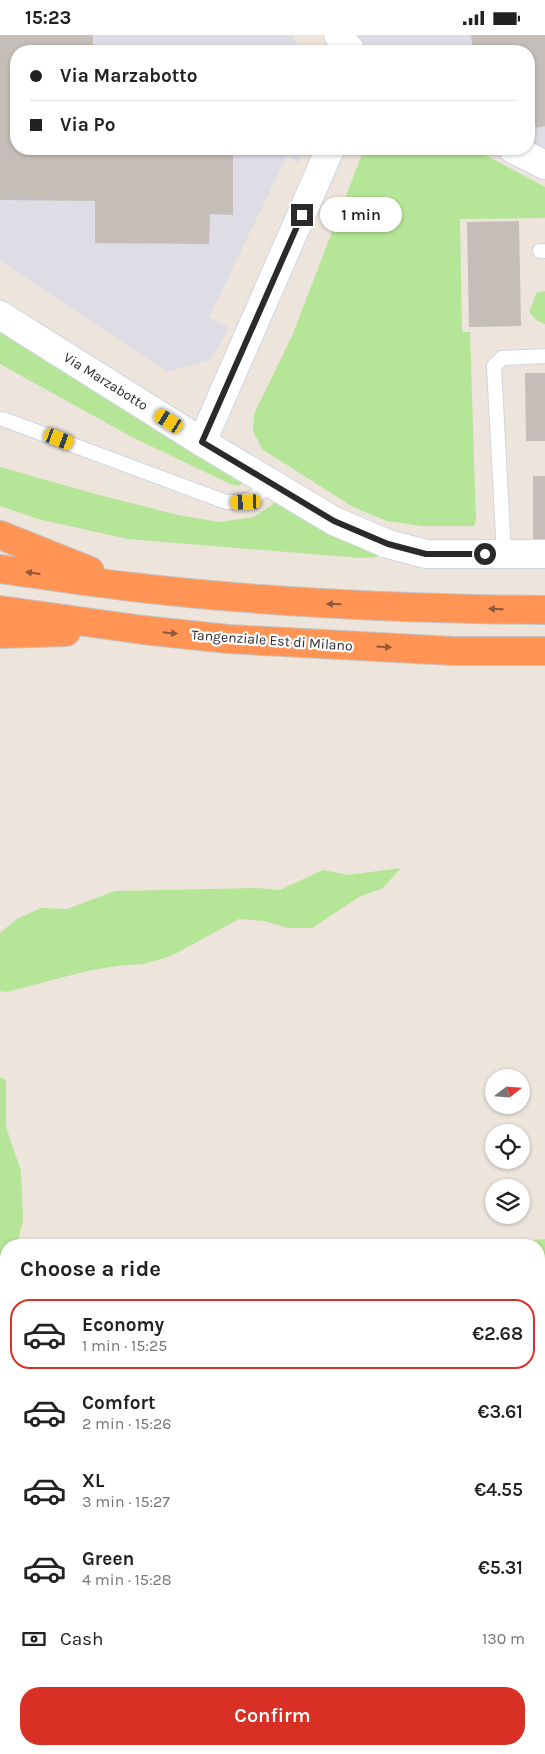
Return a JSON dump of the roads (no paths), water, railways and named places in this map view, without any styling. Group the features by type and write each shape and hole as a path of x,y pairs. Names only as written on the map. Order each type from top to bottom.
{"highway":[{"path":"0,535 131,587"},
{"path":"0,569 131,587 306,603 545,610"},
{"name":"Tangenziale Est di Milano","path":"0,610 144,630 228,639 453,651 545,651"},
{"path":"0,634 144,630"}],"street":[{"path":"338,35 346,45"},
{"path":"202,442 327,155"},
{"path":"525,155 545,165"},
{"name":"Via Marzabotto","path":"0,315 202,442 334,521 388,544 426,554 545,554"}],"lane":[{"path":"504,554 494,366 502,358 545,356"},
{"path":"3,419 226,503 246,502 259,494 269,482"}]}
